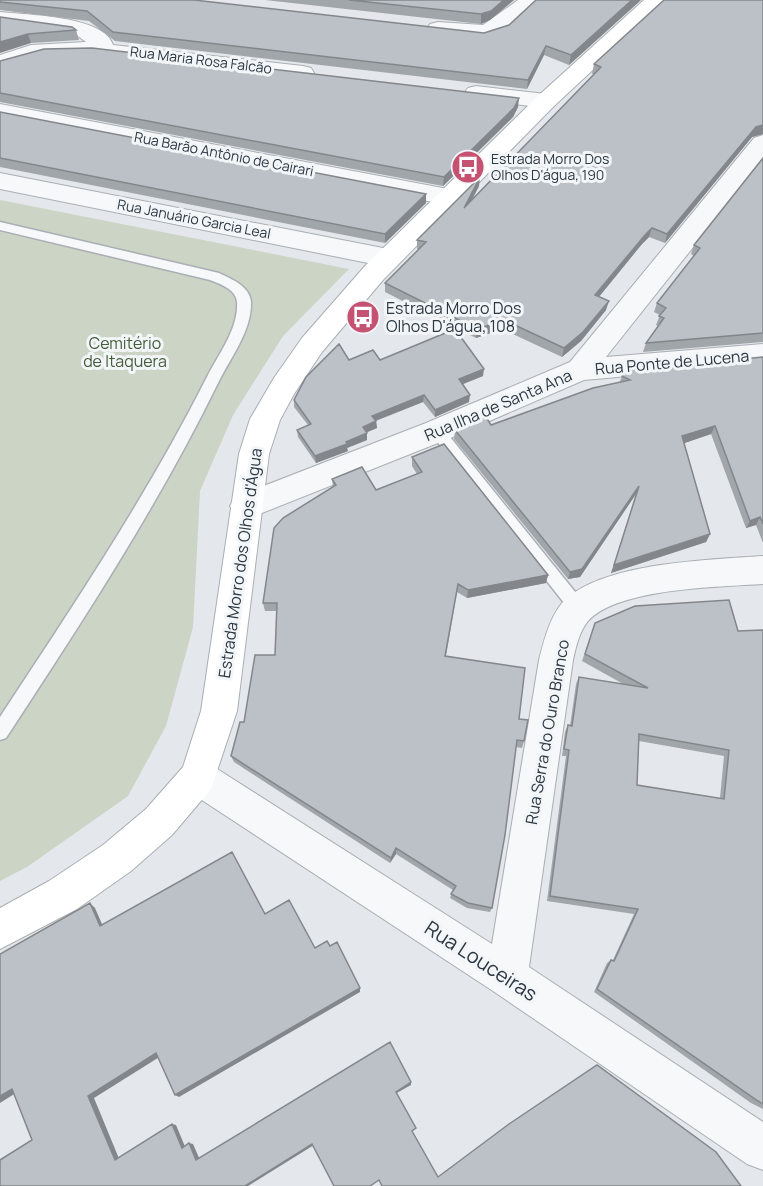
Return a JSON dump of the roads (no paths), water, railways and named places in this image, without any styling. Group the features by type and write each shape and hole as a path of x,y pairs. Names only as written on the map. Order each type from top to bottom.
{"main road":[{"name":"Estrada Morro dos Olhos d'Água","path":"198,777 219,711 254,454 266,419 284,386 312,345 388,258 546,101 657,0"},
{"path":"0,929 63,895 117,858 159,822 198,777"}],"street":[{"path":"417,27 470,33 491,31 531,0"},
{"path":"0,18 81,28 97,38 108,50"},
{"name":"Rua Maria Rosa Falcão","path":"0,63 32,52 79,48 320,75"},
{"path":"451,90 546,101"},
{"name":"Rua Barão Antônio de Cairari","path":"0,111 448,197"},
{"name":"Rua Ilha de Santa Ana","path":"246,506 437,431 580,370 763,143"},
{"name":"Rua Januário Garcia Leal","path":"0,181 388,258"},
{"name":"Rua Ponte de Lucena","path":"580,370 763,354"},
{"path":"578,608 604,594 628,586 763,570"},
{"name":"Rua Serra do Ouro Branco","path":"507,977 556,660 566,626 578,608"},
{"name":"Rua Louceiras","path":"198,777 507,977 763,1148"}],"lane":[{"path":"0,226 214,276 235,286 244,299 242,322 192,422 106,570 0,732"},
{"path":"437,431 578,608"}],"place":[{"name":"Estrada Morro Dos Olhos D'água, 190","path":"468,167"},
{"name":"Estrada Morro Dos Olhos D'água, 108","path":"363,317"}],"park label":[{"name":"Cemitério de Itaquera","path":"125,352"}]}
